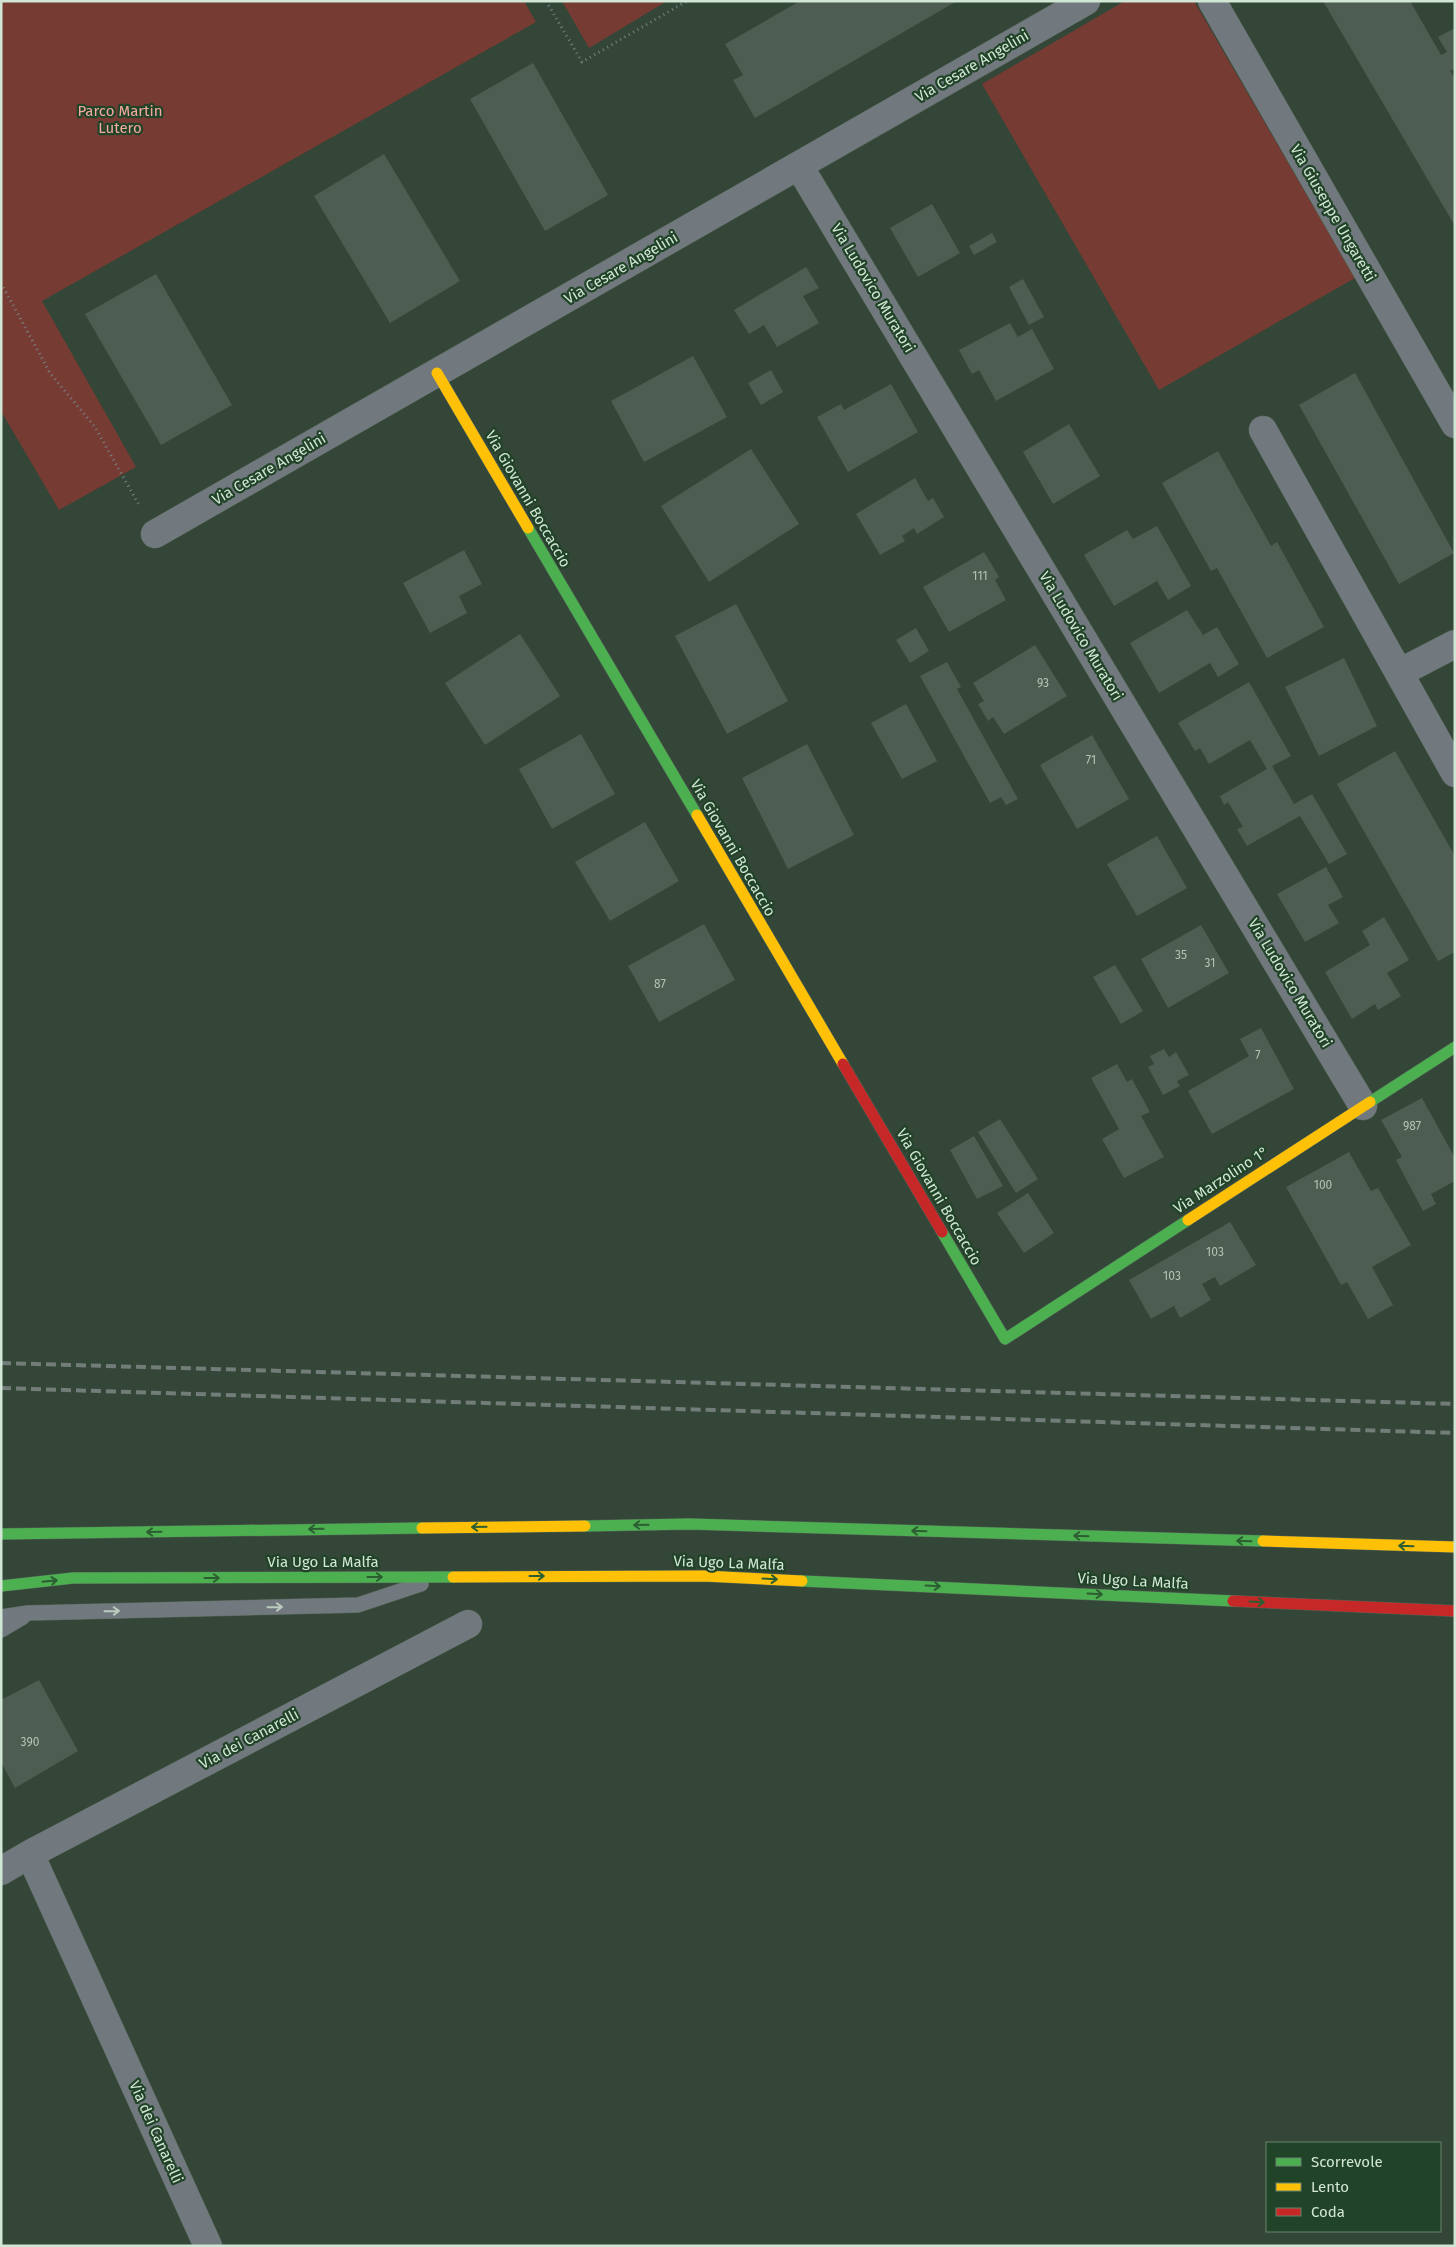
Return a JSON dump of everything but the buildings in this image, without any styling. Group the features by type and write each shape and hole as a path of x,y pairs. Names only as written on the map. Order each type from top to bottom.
{"main road":[{"name":"Via Giovanni Boccaccio","path":"436,373 1005,1339"},
{"name":"Via Marzolino 1°","path":"1005,1339 1455,1047"},
{"path":"1,1534 690,1524 1455,1547"},
{"name":"Via Ugo La Malfa","path":"1,1586 73,1578 704,1576 1455,1611"}],"street":[{"name":"Via Cesare Angelini","path":"155,534 1086,1"},
{"name":"Via Giuseppe Ungaretti","path":"1212,1 1455,424"},
{"name":"Via Ludovico Muratori","path":"799,166 1363,1106"},
{"path":"1263,430 1455,773"},
{"path":"1399,673 1455,644"},
{"name":"Via dei Canarelli","path":"1,1871 468,1624"},
{"name":"Via dei Canarelli","path":"30,1854 208,2246"}],"lane":[{"path":"1,1617 28,1613 358,1605 445,1576"},
{"path":"1,1630 28,1613"}],"path":[{"path":"546,1 582,62 687,1"},
{"path":"1,283 50,373 95,427 155,534"}],"green space":[{"name":"Parco Martin Lutero","path":"1,1 524,1 536,22 42,301 136,467 59,510 1,411"},
{"path":"562,1 667,1 589,48"},
{"path":"1125,1 1194,1 1355,278 1159,390 982,84"}],"railway":[{"path":"1,1363 1455,1404"},
{"path":"1,1388 1455,1433"}],"traffic: fast":[{"path":"528,528 697,815"},
{"path":"1370,1102 1455,1047"},
{"path":"942,1232 1005,1339 1188,1220"},
{"path":"585,1526 690,1524 1263,1541"},
{"path":"1,1534 422,1528"},
{"path":"1,1586 73,1578 453,1577"},
{"path":"802,1581 1233,1601"}],"traffic: slow":[{"path":"437,373 528,528"},
{"path":"697,815 843,1064"},
{"path":"1188,1220 1370,1102"},
{"path":"422,1528 585,1526"},
{"path":"1263,1541 1455,1547"},
{"path":"453,1577 704,1576 802,1581"}],"traffic: jam":[{"path":"843,1064 942,1232"},
{"path":"1233,1601 1455,1611"}]}
